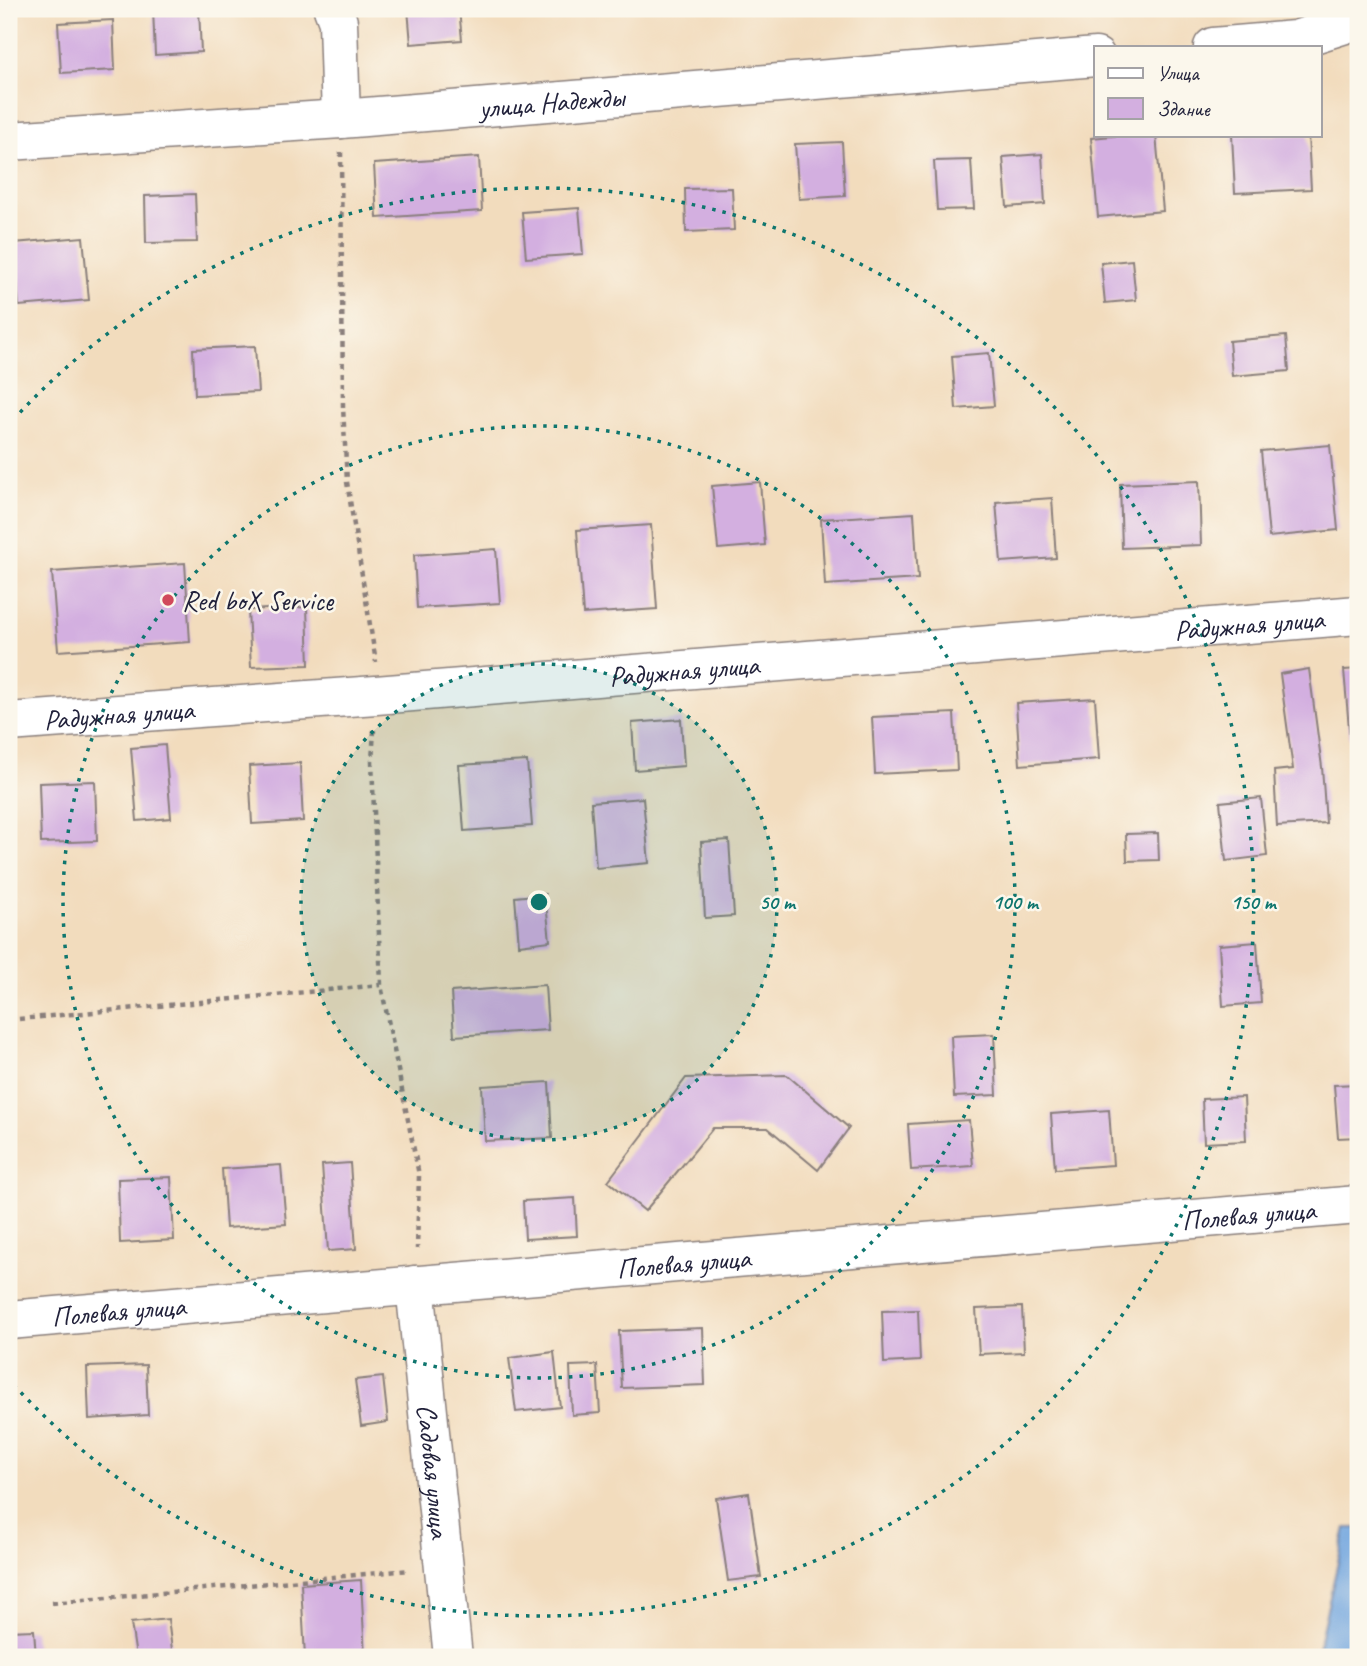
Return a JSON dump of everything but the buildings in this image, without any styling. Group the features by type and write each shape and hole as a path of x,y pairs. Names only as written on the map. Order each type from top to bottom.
{"street":[{"path":"332,9 338,22 341,120"},
{"path":"1225,46 1295,40 1358,20"},
{"name":"улица Надежды","path":"9,141 341,120 1094,57"},
{"name":"Радужная улица","path":"9,722 404,693 1358,615"},
{"name":"Полевая улица","path":"9,1320 1358,1205"},
{"name":"Садовая улица","path":"415,1284 453,1657"}],"path":[{"path":"9,1020 382,985"},
{"path":"52,1603 444,1567"}],"water":[{"path":"1346,1528 1358,1528 1358,1657 1316,1657"}],"place":[{"name":"Red boX Service","path":"168,600"}]}
